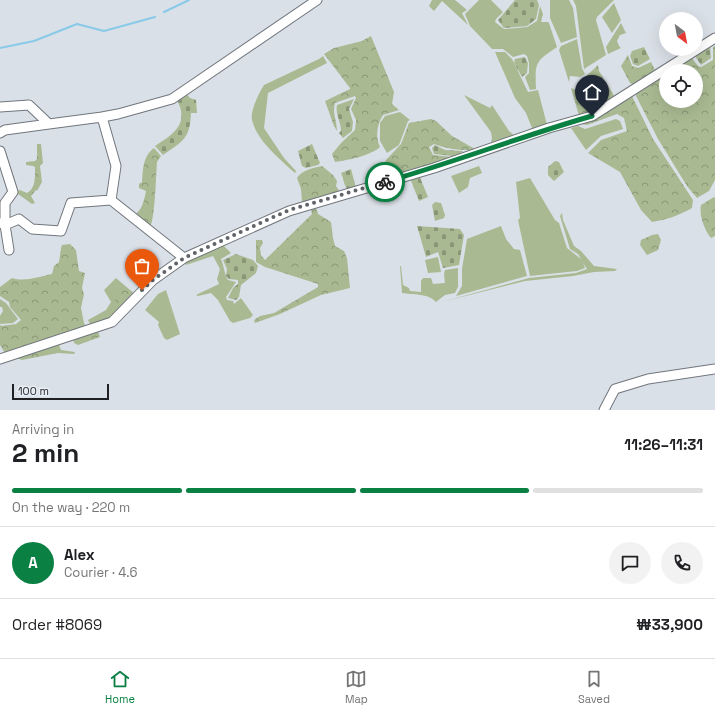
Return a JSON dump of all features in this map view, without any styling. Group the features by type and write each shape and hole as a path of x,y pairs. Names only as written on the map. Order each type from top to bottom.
{"street":[{"path":"0,133 5,130 118,114 172,99 317,0"},
{"path":"0,359 112,322 153,280 184,258 289,210 434,168 549,128 592,116 715,38"},
{"path":"0,107 29,105 49,124"},
{"path":"102,117 116,166 111,200"},
{"path":"0,151 13,192 5,203 2,224 9,250"},
{"path":"2,224 20,219 32,229 61,231 71,203 111,200 184,258"},
{"path":"604,410 616,389 648,379 715,370"}],"green space":[{"path":"432,0 455,0 467,10 462,13 468,25 442,1 434,11 429,6"},
{"path":"479,0 491,0 503,12 495,22 504,29 527,27 537,21 540,6 543,14 541,22 549,23 557,47 540,60 536,68 536,89 530,90 525,77 529,73 527,56 524,54 513,57 503,49 492,49 470,26 465,14"},
{"path":"515,0 537,0 539,5 536,19 527,26 504,28 498,20"},
{"path":"550,0 569,0 573,8 577,37 561,43 550,18"},
{"path":"573,0 614,0 597,17 596,20 606,55 584,69 576,6"},
{"path":"614,3 621,20 612,33 602,17"},
{"path":"621,23 626,33 620,35 617,41 621,48 608,54 606,47"},
{"path":"371,36 394,92 392,104 399,110 383,115 378,126 377,135 380,147 365,155 335,162 332,154 355,130 356,120 351,109 356,98 355,96 335,103 334,110 337,131 325,101 350,88 324,54 334,48 362,41"},
{"path":"577,39 582,68 585,74 580,77 570,76 569,82 559,50 561,46"},
{"path":"710,46 711,58 700,64 695,56 703,56 703,51"},
{"path":"715,46 715,180 709,191 697,198 687,186 658,139 636,96 637,91 659,77 659,108 703,108 703,66 713,60 713,47"},
{"path":"644,47 650,59 638,66 633,64 630,56 632,51"},
{"path":"495,52 505,52 512,59 528,92 538,90 547,125 528,131 532,128 526,113 515,98"},
{"path":"628,55 632,66 638,68 651,62 655,70 634,85 630,83 621,66"},
{"path":"323,56 327,63 268,93 264,128 284,158 296,171 295,173 276,156 259,135 252,120 252,112 257,97 264,85"},
{"path":"525,57 528,63 527,73 522,77 514,63 515,59"},
{"path":"691,57 696,64 680,64"},
{"path":"598,65 599,71 615,97 591,113 579,116 571,88 576,90 582,80"},
{"path":"185,92 190,98 196,100 197,113 191,113 189,129 184,138 163,155 155,146 169,137 181,121 180,107 176,98"},
{"path":"464,95 490,108 492,105 509,131 515,136 490,146 492,138 491,132"},
{"path":"632,96 653,139 693,200 692,208 678,215 652,222 641,210 620,172 588,153 601,140 627,131 624,118 617,114 587,125 581,124 600,116"},
{"path":"354,99 349,109 353,122 352,131 343,138 339,133 341,131 337,105"},
{"path":"400,112 410,120 408,121 399,145 387,153 380,141 380,123 385,116"},
{"path":"431,119 436,121 452,136 475,149 454,149 434,144 429,147 433,155 452,157 463,156 377,181 386,160 401,144 409,123"},
{"path":"616,119 620,121 623,129 601,136 586,150 571,128 578,126 585,129"},
{"path":"37,144 41,144 43,163 40,166 42,182 37,191 36,190 31,196 35,203 32,204 18,194 18,191 20,190 27,193 32,188 35,178 35,167 26,165 26,162 35,161 37,159"},
{"path":"312,144 320,163 318,165 306,168 302,166 298,151"},
{"path":"435,145 445,150 463,151 460,154 452,156 434,154 432,148"},
{"path":"154,148 161,156 157,162 154,206 150,227 135,215 144,201 146,191 139,188 139,184 142,182 144,163 150,151"},
{"path":"555,161 559,162 564,172 554,181 548,175 548,167"},
{"path":"322,166 333,175 337,181 336,186 340,192 302,202 301,189 297,178 305,171"},
{"path":"479,166 482,173 470,178 468,187 459,193 451,176"},
{"path":"351,169 356,188 348,190 345,186 341,173"},
{"path":"419,175 428,197 419,201 410,178"},
{"path":"530,178 555,220 559,223 567,248 581,259 578,254 570,249 560,216 562,213 563,220 574,246 581,251 594,266 617,269 615,271 594,272 573,276 525,281 442,302 529,278 576,273 587,269 583,263 585,268 577,271 530,276 518,220 520,218 516,182"},
{"path":"714,197 715,236 711,238 706,231 703,222 701,205"},
{"path":"435,202 441,203 445,215 444,218 435,221 432,205"},
{"path":"316,208 318,214 331,222 335,246 344,251 347,258 350,288 321,295 280,314 255,323 254,320 260,316 274,313 318,287 318,284 265,267 256,262 256,240 262,240 263,243 260,248 261,255 265,260 312,214 311,210"},
{"path":"417,226 460,229 464,235 459,265 443,268 438,252 426,257"},
{"path":"501,226 506,239 514,249 520,250 527,276 456,296 462,286 462,269 467,239"},
{"path":"658,234 661,240 658,250 647,255 640,245 641,240"},
{"path":"70,244 76,250 79,271 85,273 82,288 84,294 81,308 86,326 5,353 0,345 0,324 1,326 16,324 21,320 10,307 9,302 0,296 0,287 12,278 37,278 52,274 54,266 59,262 62,245"},
{"path":"223,245 231,253 221,259 226,275 228,280 236,282 226,297 227,300 233,301 234,304 241,298 253,315 250,318 233,323 230,321 218,300 211,293 198,296 196,295 219,284 217,279 220,269 213,256 186,265 185,263"},
{"path":"236,254 253,260 258,266 256,273 241,285 239,297 236,300 228,298 233,288 238,284 238,280 229,279 226,276 227,269 223,260"},
{"path":"438,257 441,272 428,273 425,260"},
{"path":"400,266 403,285 409,288 410,291 421,292 421,281 423,278 431,278 433,284 445,283 445,270 458,268 458,287 455,293 445,295 436,302 429,297 402,293"},
{"path":"116,278 136,295 109,319 90,324 88,320 106,310 111,302 104,290"},
{"path":"126,288 134,295 121,307 110,310 108,308 115,300 116,294"},
{"path":"166,290 180,334 167,340 164,338 158,325 159,322 145,310 158,294"},
{"path":"0,299 6,303 18,319 13,323 0,323 0,316 3,311 2,307 0,307"},
{"path":"98,331 100,337 78,345 74,343 73,338"},
{"path":"58,342 61,350 75,352 74,354 58,353 22,360 13,357"}],"waterway":[{"path":"164,12 189,0"},
{"path":"0,48 34,41 77,24 104,31 155,17"}],"way so far":[{"path":"142,290 153,280 184,258 289,210 385,182"}],"route":[{"path":"385,182 434,168 549,128 592,116"}]}
